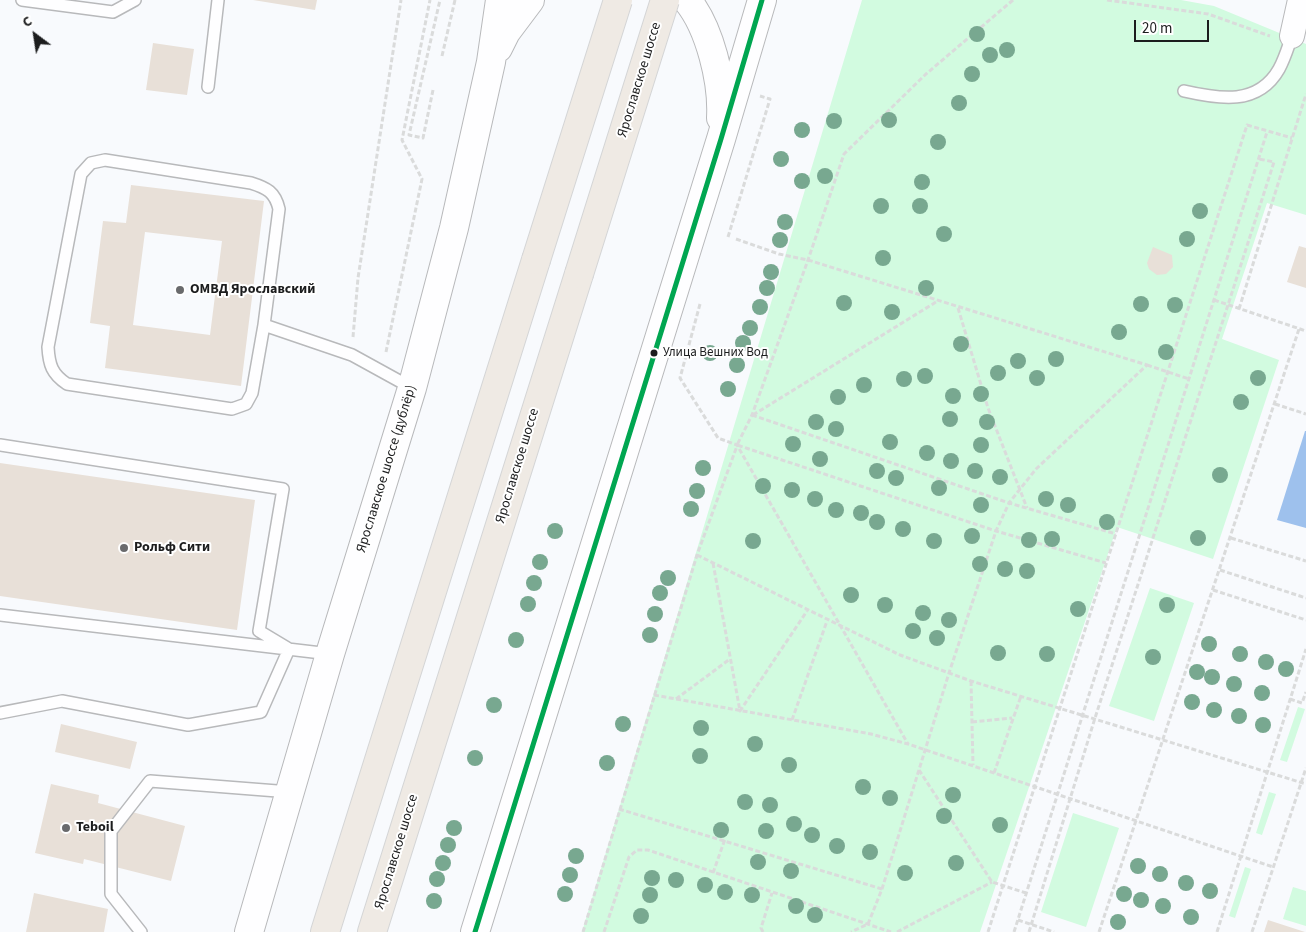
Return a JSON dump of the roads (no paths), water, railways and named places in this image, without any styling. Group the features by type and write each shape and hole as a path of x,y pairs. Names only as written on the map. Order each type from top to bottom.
{"main road":[{"path":"325,932 618,0"},
{"name":"Ярославское шоссе","path":"372,932 665,0"}],"street":[{"name":"Ярославское шоссе (дублёр)","path":"250,932 330,654 412,388 454,228 491,62 500,0"},
{"path":"491,62 506,32 530,0"},
{"path":"687,0 704,30 714,61 722,105 721,139"},
{"path":"475,932 721,139 762,0"},
{"path":"1290,40 1300,0"}],"lane":[{"path":"22,0 113,12 135,0"},
{"path":"208,87 218,0"},
{"path":"1184,91 1221,99 1254,92 1269,81 1278,71 1290,40"},
{"path":"105,160 251,183 268,189 277,198 279,209 264,325 252,393 246,404 232,409 67,384 56,377 49,365 48,348 81,174 91,164 105,160"},
{"path":"264,325 352,355 381,373 412,388"},
{"path":"0,444 283,489 259,631 289,649"},
{"path":"0,615 330,654"},
{"path":"0,713 62,700 188,725 261,712 289,649"},
{"path":"142,932 111,894 112,831 150,781 290,792"}],"water":[{"path":"1306,431 1306,528 1277,520"}],"place":[{"name":"ОМВД Ярославский","path":"180,290"},
{"name":"Улица Вешних Вод","path":"654,353"},
{"name":"Рольф Сити","path":"124,548"},
{"name":"Teboil","path":"66,828"}]}
